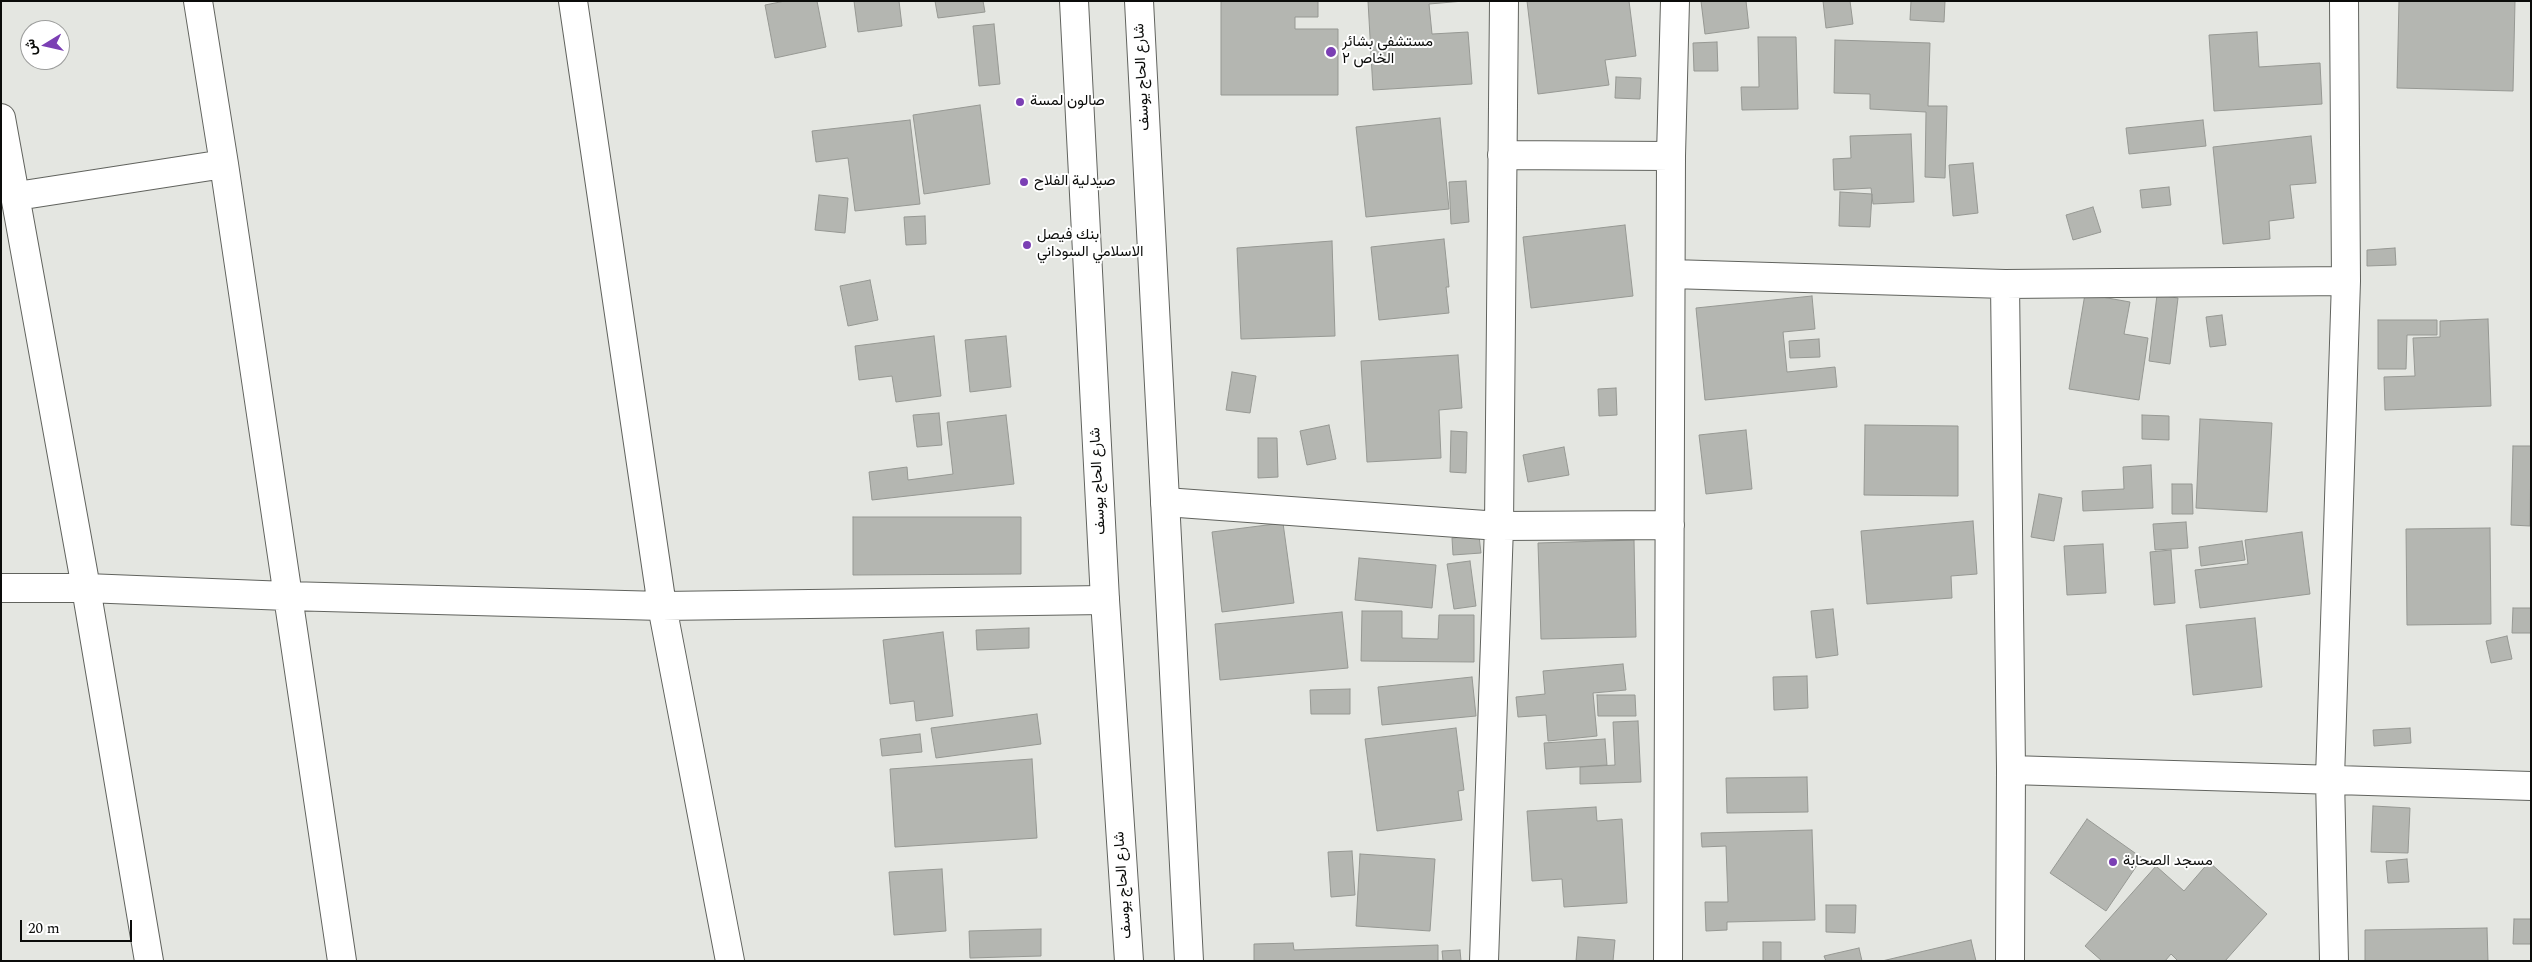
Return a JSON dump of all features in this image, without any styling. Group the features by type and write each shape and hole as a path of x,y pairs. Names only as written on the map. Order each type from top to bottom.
{"street":[{"path":"198,1 224,164 342,961"},
{"path":"573,1 662,606 730,961"},
{"name":"شارع الحاج يوسف","path":"1074,1 1105,600 1129,961"},
{"name":"شارع الحاج يوسف","path":"1139,1 1190,961"},
{"path":"1484,961 1499,526 1504,1"},
{"path":"1668,961 1671,156 1675,1"},
{"path":"2334,961 2330,778 2346,281 2344,1"},
{"path":"1,118 17,196 86,588 149,961"},
{"path":"1502,155 1671,156"},
{"path":"17,196 224,164"},
{"path":"1671,274 2005,284 2346,281"},
{"path":"2005,284 2011,770 2010,961"},
{"path":"1165,502 1499,526 1670,525"},
{"path":"1,588 86,588 287,596 662,606 1105,600"},
{"path":"2011,770 2330,778 2531,786"}],"building":[{"path":"785,1 817,1 826,47 775,58 765,5"},
{"path":"854,1 899,1 902,26 858,32"},
{"path":"935,1 983,1 985,12 938,18"},
{"path":"1221,1 1318,1 1318,17 1295,17 1295,29 1338,29 1338,95 1221,95"},
{"path":"1368,1 1464,1 1429,4 1432,34 1468,32 1472,84 1373,90"},
{"path":"1527,1 1629,1 1636,56 1605,60 1609,85 1538,94"},
{"path":"1701,1 1746,1 1749,28 1705,34"},
{"path":"1823,1 1850,1 1853,24 1826,28"},
{"path":"1911,1 1945,1 1944,22 1910,20"},
{"path":"2399,1 2515,1 2513,91 2397,88"},
{"path":"994,24 1000,84 979,86 973,26"},
{"path":"2257,32 2259,67 2320,63 2322,104 2214,111 2209,35"},
{"path":"1758,37 1796,37 1798,109 1742,110 1741,87 1759,87"},
{"path":"1835,40 1930,43 1928,106 1947,106 1945,178 1925,177 1926,112 1870,109 1870,94 1834,93"},
{"path":"1717,42 1718,71 1694,71 1693,43"},
{"path":"1616,77 1641,78 1640,99 1615,98"},
{"path":"980,105 990,184 924,194 913,115"},
{"path":"1440,118 1449,209 1366,217 1356,127"},
{"path":"910,120 920,204 855,211 848,158 816,162 812,131"},
{"path":"2203,120 2206,146 2129,154 2126,128"},
{"path":"1911,134 1914,202 1873,204 1871,188 1834,190 1833,159 1851,158 1850,136"},
{"path":"2311,136 2316,183 2290,185 2294,218 2269,221 2270,239 2223,244 2213,147"},
{"path":"1973,163 1978,213 1953,216 1949,165"},
{"path":"1466,181 1469,222 1451,224 1449,182"},
{"path":"2169,187 2171,205 2142,208 2140,190"},
{"path":"1840,192 1872,194 1870,227 1839,226"},
{"path":"819,195 848,198 845,233 815,230"},
{"path":"2093,207 2101,232 2073,240 2066,215"},
{"path":"925,216 926,244 906,245 904,217"},
{"path":"1625,225 1633,296 1531,308 1523,237"},
{"path":"1444,239 1449,287 1446,287 1449,313 1379,320 1371,247"},
{"path":"1332,241 1335,336 1241,339 1237,248"},
{"path":"2395,248 2396,265 2367,266 2367,250"},
{"path":"870,280 878,320 848,326 840,286"},
{"path":"2085,294 2130,302 2124,334 2148,338 2139,400 2069,389"},
{"path":"2157,295 2178,298 2170,364 2149,361"},
{"path":"1812,296 1815,329 1783,332 1787,372 1835,367 1837,387 1705,400 1696,308"},
{"path":"2222,315 2226,345 2210,347 2206,317"},
{"path":"2488,319 2491,406 2385,410 2384,377 2415,376 2413,338 2440,337 2440,321"},
{"path":"2378,320 2437,320 2437,335 2407,335 2406,369 2378,369"},
{"path":"934,336 941,396 896,402 892,376 859,380 855,346"},
{"path":"1006,336 1011,387 970,392 965,340"},
{"path":"1819,339 1820,357 1790,358 1789,341"},
{"path":"1458,355 1462,408 1439,410 1441,458 1367,462 1361,361"},
{"path":"1232,372 1256,376 1250,413 1226,410"},
{"path":"1616,388 1617,415 1599,416 1598,389"},
{"path":"939,413 942,445 917,447 913,415"},
{"path":"1006,415 1014,484 872,500 869,472 907,467 908,480 953,474 947,422"},
{"path":"2142,415 2169,416 2169,440 2142,439"},
{"path":"2200,419 2272,423 2267,512 2196,508"},
{"path":"1329,425 1336,459 1307,465 1300,431"},
{"path":"1865,425 1958,426 1958,496 1864,495"},
{"path":"1746,430 1752,489 1706,494 1699,435"},
{"path":"1451,431 1467,432 1466,473 1450,472"},
{"path":"1258,438 1277,438 1278,477 1258,478"},
{"path":"2513,446 2531,446 2530,526 2511,525"},
{"path":"1564,447 1569,475 1528,482 1523,455"},
{"path":"2151,465 2153,508 2083,511 2082,491 2124,489 2123,467"},
{"path":"2172,484 2192,484 2193,514 2172,514"},
{"path":"2039,494 2062,498 2054,541 2031,537"},
{"path":"853,517 1021,517 1021,574 853,575"},
{"path":"1973,521 1977,574 1951,576 1952,598 1867,604 1861,531"},
{"path":"2186,522 2188,548 2155,550 2153,524"},
{"path":"1283,523 1294,603 1222,612 1212,532"},
{"path":"2490,528 2491,624 2407,625 2406,529"},
{"path":"2302,532 2310,594 2200,608 2195,570 2248,564 2245,540"},
{"path":"1479,536 1481,553 1453,555 1452,538"},
{"path":"1634,540 1636,637 1541,639 1538,543"},
{"path":"2242,541 2245,560 2201,566 2199,547"},
{"path":"2103,544 2106,593 2067,595 2064,546"},
{"path":"2171,550 2175,603 2154,605 2150,552"},
{"path":"1359,558 1436,565 1432,608 1355,600"},
{"path":"1470,561 1476,606 1454,609 1447,564"},
{"path":"2513,608 2531,608 2531,633 2512,633"},
{"path":"1833,609 1838,655 1816,658 1811,611"},
{"path":"1362,611 1402,611 1402,638 1438,639 1439,615 1474,615 1474,662 1361,661"},
{"path":"1342,612 1348,668 1220,680 1215,624"},
{"path":"2255,618 2262,687 2193,695 2186,625"},
{"path":"1029,628 1029,648 977,650 976,630"},
{"path":"943,632 953,716 916,721 914,701 890,704 883,640"},
{"path":"2507,636 2512,659 2491,663 2486,641"},
{"path":"1623,664 1626,690 1593,693 1597,736 1548,741 1546,715 1518,717 1516,697 1545,694 1543,671"},
{"path":"1807,676 1808,708 1774,710 1773,677"},
{"path":"1472,677 1476,716 1382,725 1378,687"},
{"path":"1350,689 1350,714 1311,714 1310,690"},
{"path":"1597,695 1635,695 1636,716 1598,716"},
{"path":"1037,714 1041,744 936,758 931,728"},
{"path":"1638,721 1641,782 1580,784 1580,767 1615,765 1613,722"},
{"path":"1456,728 1464,790 1458,791 1462,820 1377,831 1365,739"},
{"path":"2410,728 2411,743 2374,746 2373,730"},
{"path":"920,734 922,752 882,756 880,739"},
{"path":"1605,739 1607,765 1546,769 1544,743"},
{"path":"1032,759 1037,838 895,847 890,769"},
{"path":"1807,777 1808,812 1727,813 1726,778"},
{"path":"2373,806 2410,808 2408,853 2371,852"},
{"path":"1596,807 1597,821 1622,819 1627,903 1564,907 1562,879 1532,881 1527,811"},
{"path":"2087,819 2142,858 2106,911 2050,873"},
{"path":"1812,830 1815,920 1727,922 1727,930 1706,931 1705,902 1728,902 1726,846 1702,847 1701,833"},
{"path":"1352,851 1355,895 1331,897 1328,852"},
{"path":"1360,854 1435,859 1430,931 1356,926"},
{"path":"2407,859 2409,882 2388,883 2386,861"},
{"path":"2209,862 2267,914 2225,961 2178,961 2171,954 2165,961 2102,961 2085,946 2156,866 2184,891"},
{"path":"942,869 946,931 894,935 889,872"},
{"path":"1826,905 1856,905 1855,933 1826,932"},
{"path":"2514,919 2531,919 2531,944 2513,944"},
{"path":"2487,928 2488,961 2365,961 2365,930"},
{"path":"1041,929 1041,956 970,958 969,931"},
{"path":"1578,937 1615,940 1613,961 1576,961"},
{"path":"1971,940 1976,961 1882,961"},
{"path":"1763,942 1781,942 1781,961 1763,961"},
{"path":"1293,943 1294,950 1438,945 1438,961 1254,961 1254,944"},
{"path":"1859,948 1862,961 1826,961 1824,956"},
{"path":"1460,950 1461,961 1443,961 1442,951"}],"place":[{"name":"مستشفى بشائر الخاص ٢","path":"1331,52"},
{"name":"صالون لمسة","path":"1020,102"},
{"name":"صيدلية الفلاح","path":"1024,182"},
{"name":"بنك فيصل الاسلامي السوداني","path":"1027,245"},
{"name":"مسجد الصحابة","path":"2113,862"}]}
